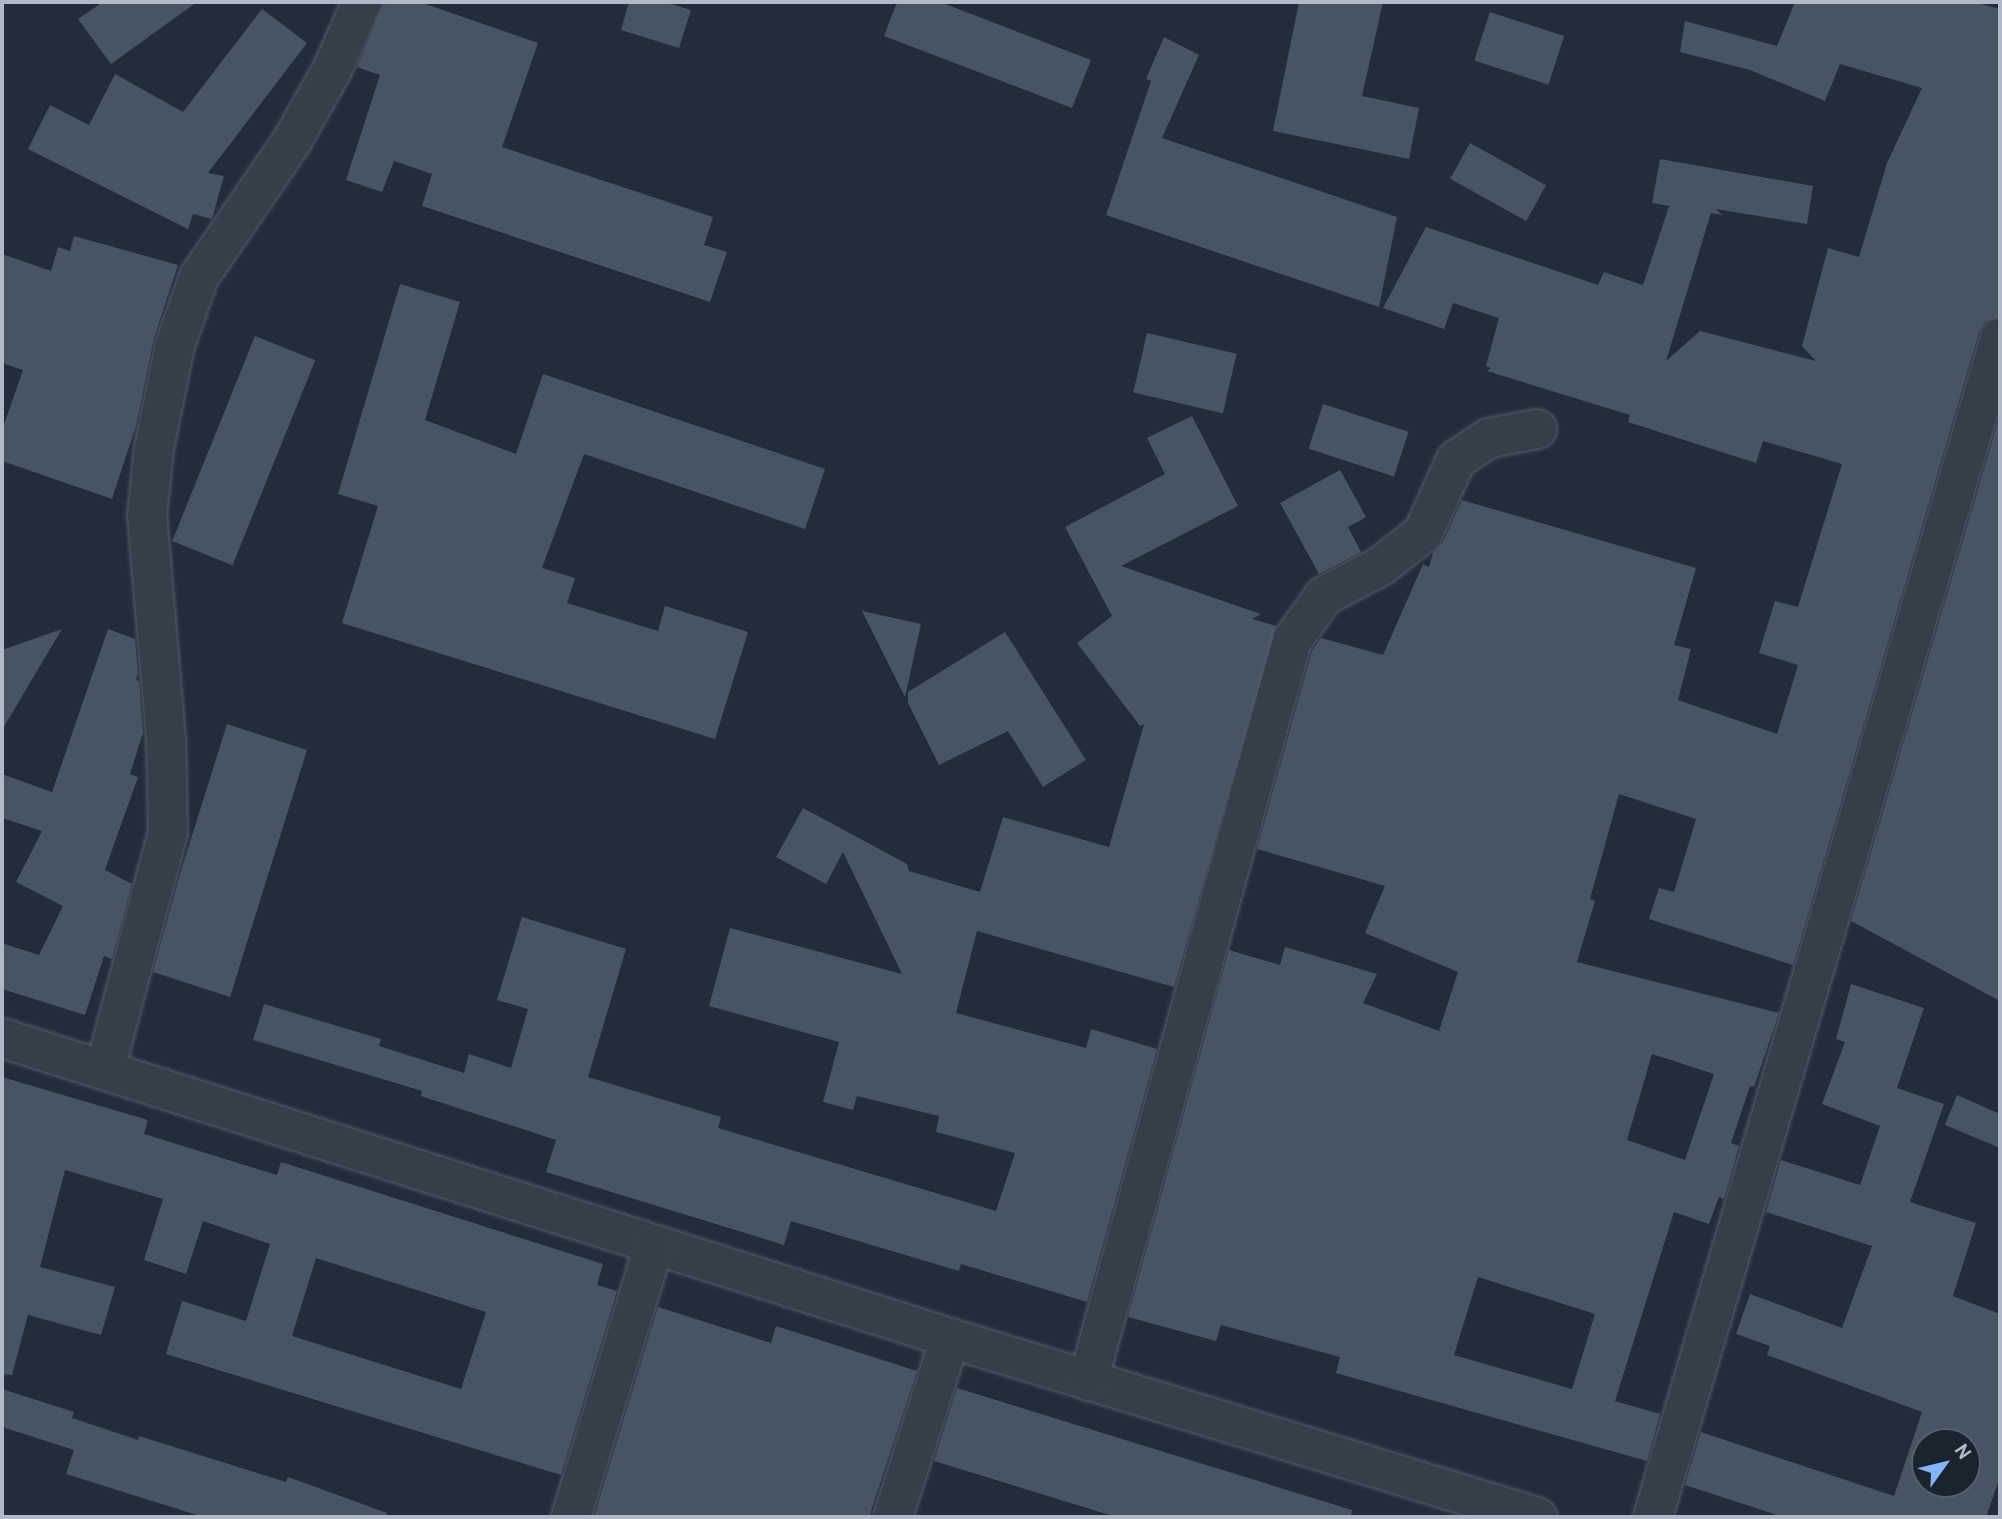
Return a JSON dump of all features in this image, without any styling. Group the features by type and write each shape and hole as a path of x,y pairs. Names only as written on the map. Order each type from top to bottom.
{"street":[{"path":"105,1069 168,833 166,740 147,516 154,448 176,345 199,277 292,141 332,70 362,2"},
{"path":"1653,1517 2000,338"},
{"path":"1088,1381 1292,641 1324,596 1381,566 1423,533 1456,460 1489,438 1537,429"},
{"path":"2,1038 950,1338 1537,1517"},
{"path":"571,1517 654,1245"},
{"path":"892,1517 950,1338"}],"building":[{"path":"103,2 197,2 111,64 78,19"},
{"path":"384,2 420,2 538,43 502,147 713,217 704,245 727,252 710,302 422,206 432,174 394,161 382,192 346,180 380,75 357,67"},
{"path":"629,2 664,2 691,10 679,48 621,30"},
{"path":"897,2 940,2 1091,60 1072,108 884,36"},
{"path":"1299,2 1383,2 1362,96 1419,108 1409,159 1273,131"},
{"path":"1795,2 1974,2 2000,9 2000,317 1985,322 1979,332 1793,965 1649,919 1659,888 1674,892 1696,819 1619,794 1590,899 1595,901 1577,962 1779,1013 1754,1087 1750,1086 1731,1143 1739,1146 1724,1199 1719,1197 1709,1224 1674,1212 1615,1401 1660,1414 1647,1461 1336,1373 1340,1357 1221,1325 1216,1341 1128,1317 1229,950 1280,965 1285,947 1377,974 1363,1003 1439,1031 1458,972 1365,933 1385,886 1257,849 1312,651 1321,638 1383,655 1423,564 1429,567 1433,553 1443,542 1462,500 1696,568 1674,645 1691,649 1678,700 1777,734 1798,665 1759,653 1775,601 1798,607 1842,464 1763,441 1756,463 1628,422 1630,415 1487,371 1491,368 1486,366 1499,318 1453,303 1444,329 1383,308 1426,227 1598,285 1604,272 1643,285 1669,206 1652,203 1660,159 1813,186 1807,224 1716,209 1722,215 1711,213 1666,361 1700,331 1816,361 1802,346 1828,248 1859,257 1887,163 1922,88 1840,64 1825,101 1750,70 1680,52 1685,21 1777,46","holes":["1652,1054 1714,1074 1685,1160 1627,1140","1478,1277 1595,1314 1572,1389 1454,1355"]},
{"path":"262,9 307,43 208,173 224,176 212,219 193,214 188,229 28,149 50,105 89,125 115,74 183,112"},
{"path":"1490,12 1564,36 1548,85 1474,61"},
{"path":"1164,37 1199,55 1162,138 1397,217 1379,307 1106,215 1151,81 1146,79"},
{"path":"1470,143 1546,185 1526,221 1450,179"},
{"path":"74,236 178,265 154,338 136,426 112,499 2,461 2,430 23,370 2,363 2,254 51,271 58,247 70,251"},
{"path":"400,284 460,302 425,420 516,454 543,374 825,469 805,529 584,454 542,568 575,578 567,603 658,631 665,606 748,632 715,739 342,623 378,506 338,494"},
{"path":"1147,333 1237,354 1223,413 1133,392"},
{"path":"255,336 315,360 232,565 172,541"},
{"path":"1323,404 1409,432 1394,477 1308,449"},
{"path":"2000,415 2000,1001 1851,921"},
{"path":"1192,416 1238,506 1121,566 1261,614 1252,619 1276,626 1174,987 977,931 956,1013 1086,1048 1091,1029 1157,1049 1087,1302 961,1264 959,1271 791,1221 784,1245 546,1172 556,1140 421,1096 422,1091 253,1040 264,1004 381,1039 379,1046 464,1073 469,1054 511,1068 528,1009 497,1000 522,917 626,949 588,1077 721,1117 718,1128 996,1211 1015,1153 936,1132 939,1116 857,1096 853,1110 823,1102 839,1042 709,1006 730,928 902,974 843,852 826,884 776,857 803,808 907,864 909,871 980,892 1003,817 1109,847 1144,724 1140,726 1077,643 1112,616 1065,527 1165,474 1147,438"},
{"path":"1340,470 1366,517 1348,527 1361,552 1319,574 1280,503"},
{"path":"862,611 921,624 905,697"},
{"path":"62,629 2,730 2,650"},
{"path":"108,629 135,639 138,673 136,680 139,681 143,733 130,774 138,777 105,870 132,884 112,959 104,956 85,1015 2,989 2,943 39,955 63,906 16,882 42,831 2,818 2,774 52,792"},
{"path":"1005,632 1086,760 1043,787 1008,731 939,765 908,703 908,692"},
{"path":"227,724 307,750 230,997 153,972 180,874"},
{"path":"1851,984 1924,1008 1897,1088 1944,1104 1910,1202 1976,1223 1953,1296 2000,1314 2000,1477 1986,1517 1783,1517 1685,1485 1701,1432 1894,1496 1911,1445 1911,1498 1981,1498 1981,1428 1917,1428 1922,1412 1767,1355 1770,1346 1736,1334 1750,1294 1842,1328 1872,1246 1766,1212 1781,1160 1860,1185 1880,1126 1822,1104 1845,1042 1836,1039"},
{"path":"2,1077 148,1120 144,1134 277,1175 281,1162 603,1264 597,1285 617,1291 561,1475 166,1354 182,1301 246,1321 270,1244 203,1221 186,1274 144,1260 163,1199 65,1170 40,1267 115,1287 101,1335 28,1315 12,1375 2,1374","holes":["316,1258 486,1312 461,1389 292,1336"]},
{"path":"1957,1095 2000,1114 2000,1148 1945,1125"},
{"path":"658,1307 771,1343 776,1326 917,1371 869,1517 594,1517"},
{"path":"957,1388 1352,1510 1351,1517 1116,1517 934,1461"},
{"path":"2,1389 74,1412 72,1418 138,1440 139,1436 286,1482 288,1477 387,1513 386,1517 203,1517 66,1474 74,1450 2,1427"}]}
